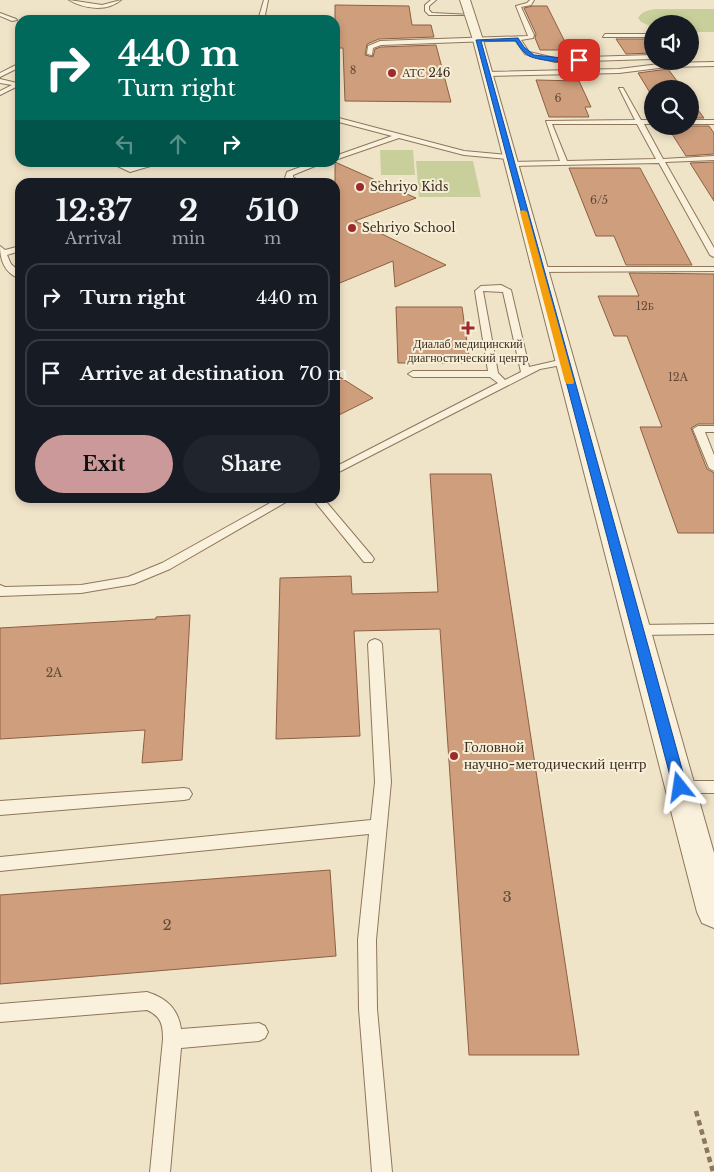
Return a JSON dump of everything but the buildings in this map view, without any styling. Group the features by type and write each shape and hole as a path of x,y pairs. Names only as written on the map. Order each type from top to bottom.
{"street":[{"path":"468,8 714,912"}],"lane":[{"path":"71,0 86,6 92,6 119,0"},
{"path":"262,15 266,0"},
{"path":"434,0 427,5 427,11 431,14 468,8"},
{"path":"370,54 370,47 380,43 518,40 532,36 518,6 529,4 532,0"},
{"path":"0,14 14,20"},
{"path":"605,36 644,36"},
{"path":"518,40 527,53 555,60 644,57"},
{"path":"487,74 619,71 660,65 714,64"},
{"path":"0,75 15,68"},
{"path":"0,81 14,84 15,86 0,93"},
{"path":"621,89 714,255"},
{"path":"340,120 464,153 509,160 564,163 714,158"},
{"path":"564,163 548,122 644,122"},
{"path":"699,122 714,122"},
{"path":"340,156 398,136"},
{"path":"120,167 125,170 133,170 144,167"},
{"path":"289,178 290,174 309,167"},
{"path":"15,249 1,252 7,265 15,272"},
{"path":"539,270 714,269"},
{"path":"492,374 479,291 485,288 507,290 526,373"},
{"path":"340,468 537,367 564,362"},
{"path":"413,374 492,374 504,384"},
{"path":"714,429 698,429 714,468"},
{"path":"1,591 81,589 130,581 166,566 278,503"},
{"path":"321,503 368,559"},
{"path":"638,630 714,630"},
{"path":"375,644 383,782 367,940 367,989 382,1172"},
{"path":"680,787 714,787"},
{"path":"0,808 184,794"},
{"path":"0,864 378,826"},
{"path":"0,1013 147,1001 158,1004 169,1015 172,1039 160,1172"},
{"path":"172,1039 259,1032"}],"path":[{"path":"696,1111 713,1172"}],"green space":[{"path":"714,9 714,32 699,32 699,15 644,15 644,23 638,18 648,10"},
{"path":"380,150 413,150 415,175 381,175"},
{"path":"416,161 473,161 481,197 419,197"}],"slow traffic":[{"path":"523,212 570,382"}],"place":[{"name":"АТС 246","path":"392,73"},
{"name":"Sehriyo Kids","path":"360,187"},
{"name":"Sehriyo School","path":"352,228"},
{"name":"Диалаб медицинский диагностический центр","path":"468,328"},
{"name":"Головной научно-методический центр","path":"454,756"}],"route":[{"path":"579,60 555,60 532,56 522,48 518,40 478,40 680,787"}]}
